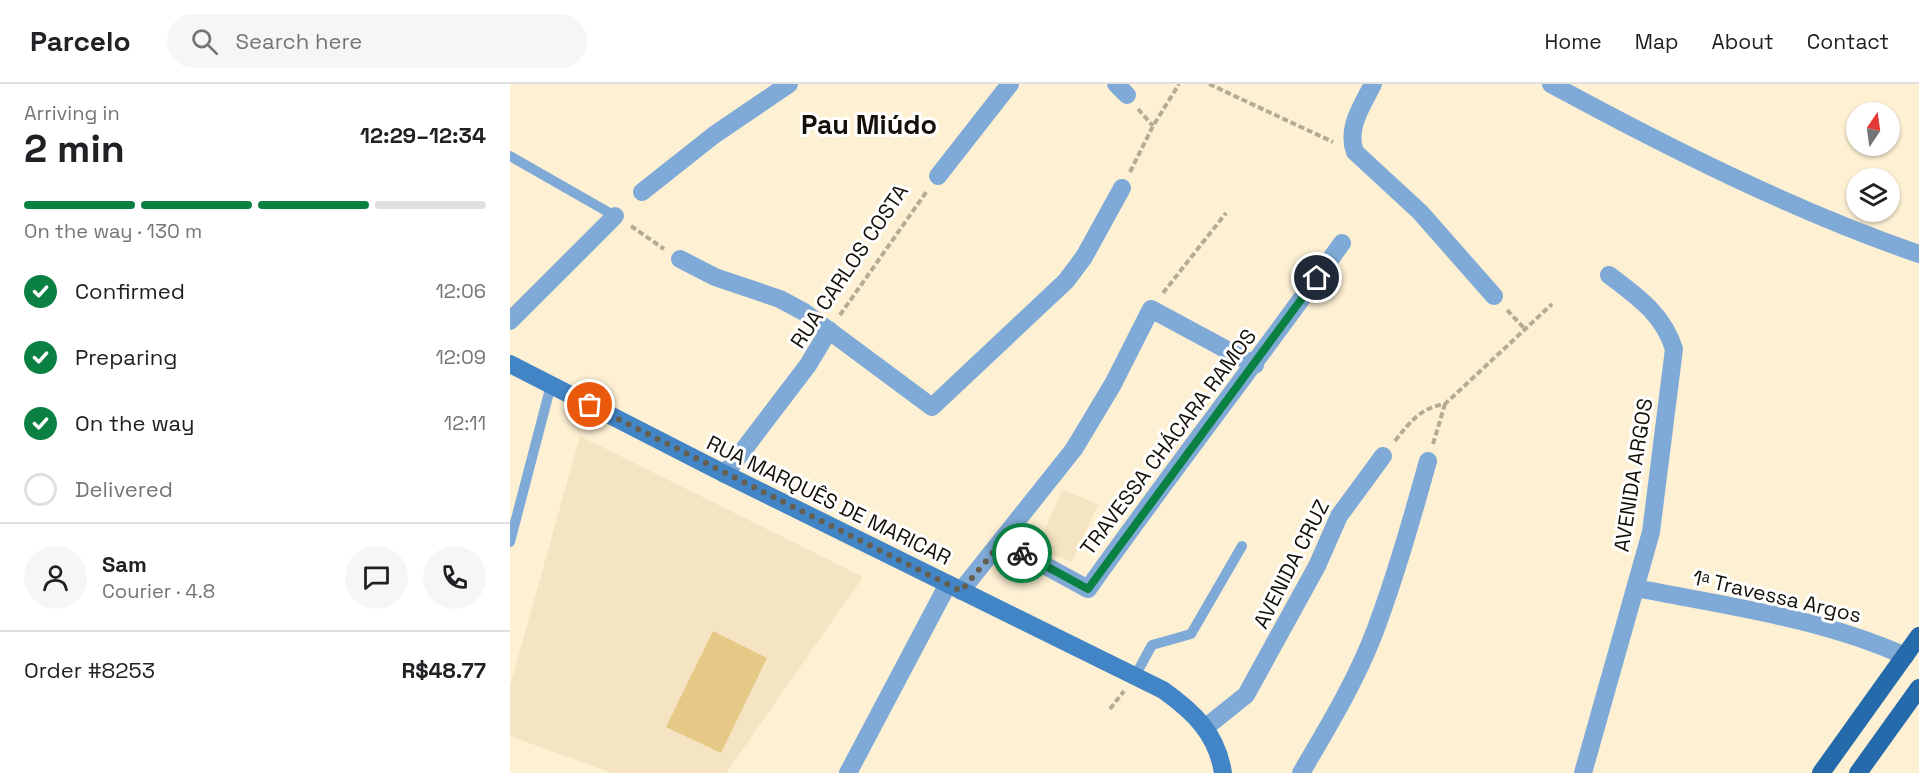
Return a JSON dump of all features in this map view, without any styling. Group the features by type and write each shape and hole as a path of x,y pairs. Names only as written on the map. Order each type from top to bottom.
{"main road":[{"name":"RUA MARQUÊS DE MARICAR","path":"510,364 725,474 1135,676 1186,707 1206,727 1217,747 1222,773"},
{"path":"1821,773 1919,636"},
{"path":"1858,773 1919,688"}],"street":[{"path":"642,192 714,135 789,84"},
{"name":"RUA CARLOS COSTA","path":"938,176 1010,84"},
{"path":"1373,84 1353,125 1350,140 1355,153 1420,212 1494,296"},
{"path":"1551,84 1818,215 1919,254"},
{"path":"680,259 715,277 780,299 829,330 932,407 1066,281 1084,256 1122,188"},
{"path":"510,321 615,216"},
{"name":"TRAVESSA CHÁCARA RAMOS","path":"1002,542 1088,589 1206,427 1255,365 1342,243"},
{"name":"AVENIDA ARGOS","path":"1582,773 1651,532 1674,350 1668,330 1653,309 1609,275"},
{"path":"848,773 954,587 1002,542 1084,434 1151,309 1255,365"},
{"name":"RUA CARLOS COSTA","path":"725,474 808,365 829,330"},
{"name":"AVENIDA CRUZ","path":"1206,727 1246,695 1317,566 1339,516 1383,456"},
{"path":"1301,773 1344,697 1375,631 1398,565 1428,461"},
{"name":"1ᵃ Travessa Argos","path":"1636,588 1821,626 1878,644 1905,656"}],"lane":[{"path":"510,156 615,216"},
{"path":"510,542 551,385"},
{"path":"1135,676 1152,645 1191,634 1242,546"}],"path":[{"path":"1122,188 1153,126 1179,84"},
{"path":"1209,84 1355,153"},
{"name":"RUA CARLOS COSTA","path":"829,330 938,176"},
{"path":"1151,309 1226,213"},
{"path":"615,216 680,259"},
{"path":"1494,296 1525,329"},
{"path":"1428,461 1445,404 1552,304"},
{"path":"1383,456 1420,411 1429,406 1445,404"}],"shaded area":[{"path":"580,436 863,577 726,773 612,773 510,736 510,686"},
{"path":"1062,490 1098,504 1072,562 1037,548"},
{"path":"713,631 767,658 721,753 666,727"}],"way so far":[{"path":"590,405 961,591 1002,542 1022,553"}],"district":[{"name":"Pau Miúdo","path":"869,124"}],"route":[{"path":"1022,553 1088,589 1317,278"}]}
